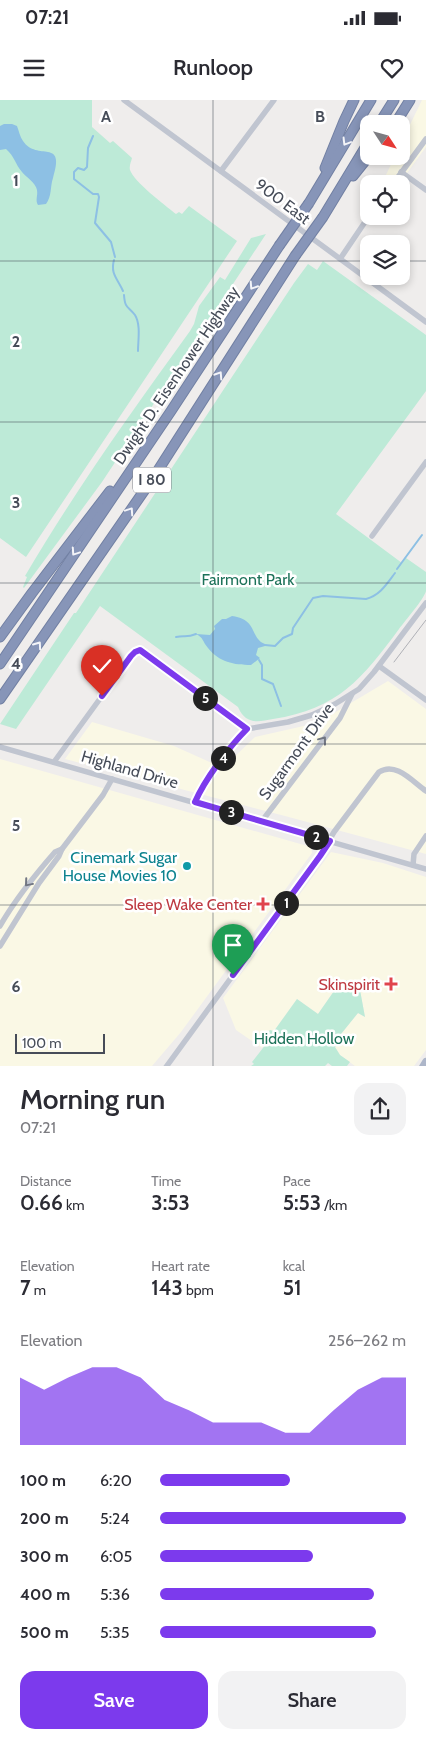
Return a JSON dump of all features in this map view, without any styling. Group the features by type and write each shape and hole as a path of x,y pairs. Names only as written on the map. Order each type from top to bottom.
{"highway":[{"path":"316,192 354,100"},
{"name":"Dwight D. Eisenhower Highway","path":"0,664 309,203 371,100"},
{"path":"385,115 394,100"},
{"path":"401,115 410,100"},
{"name":"Dwight D. Eisenhower Highway","path":"0,699 155,475 323,217 360,156"},
{"path":"331,204 362,165"},
{"path":"0,637 171,411"}],"main road":[{"path":"423,1066 426,1062"}],"street":[{"path":"221,172 274,100"},
{"name":"900 East","path":"128,101 221,172 426,322"},
{"path":"399,175 426,139"},
{"path":"401,172 426,190"},
{"path":"340,260 363,225"},
{"path":"372,536 426,462"},
{"name":"Sugarmont Drive","path":"262,821 340,718 352,694 364,684 379,666 426,603"},
{"path":"54,762 131,656 140,650 247,729"},
{"path":"379,666 426,700"},
{"path":"195,802 214,771 238,738 247,729 304,718 352,694"},
{"name":"Highland Drive","path":"0,747 426,869"},
{"path":"166,1066 316,863 334,832 382,770 389,768 398,770 426,791"},
{"path":"0,946 39,883 103,795 112,779"},
{"path":"413,865 414,854 426,836"},
{"path":"0,926 26,886 55,852 62,849"}],"shaded area":[{"path":"422,100 426,100 426,147 406,175 386,175 391,165 410,165 410,125"},
{"path":"388,681 426,709 426,854 65,759 92,722 174,746 223,768 255,737 317,723"},
{"path":"0,759 311,847 312,853 181,1032 152,1066 0,1066"},
{"path":"331,852 383,863 426,877 426,1050 414,1066 355,1066 340,1055 335,1047 341,1034 358,1013 365,1017 360,990 346,980 341,981 318,1014 297,999 262,1048 236,1030 223,998"}],"green space":[{"path":"0,100 92,100 92,127 110,143 113,141 132,158 130,170 143,187 176,214 179,212 182,214 189,206 237,241 26,557 0,538"},
{"path":"266,234 102,482 24,588 27,577 25,576 44,544 104,452 190,331 199,306 220,277 225,280 251,238"},
{"name":"Fairmont Park","path":"323,261 426,335 426,391 336,514 402,563 406,558 426,572 425,595 373,663 346,689 315,708 296,714 257,721 245,717 238,707 100,606 16,729 0,724 74,613 76,613 294,283 308,264 317,270"},
{"name":"Hidden Hollow","path":"346,980 360,990 365,1017 358,1013 341,1034 335,1047 340,1055 350,1062 347,1066 332,1066 328,1063 325,1066 251,1066 270,1039 267,1033 270,1030 274,1031 297,999 318,1014 341,981"}],"water":[{"path":"4,124 17,126 22,139 29,147 53,154 56,158 50,195 46,204 38,205 35,185 24,174 6,149 0,150 0,126"},
{"path":"232,616 246,621 257,638 265,644 265,646 258,648 256,655 260,658 251,665 222,660 212,653 202,638 196,634 210,635 215,629 214,626 222,619"}],"waterway":[{"path":"93,136 88,148 87,167 84,170 78,168 74,172 74,179 93,194 98,194 95,223 111,242 115,257"},
{"path":"114,260 114,273 123,291"},
{"path":"124,295 126,305 137,319 139,333 138,351"},
{"path":"397,569 422,535"},
{"path":"265,645 275,646 283,638 292,634 293,628 313,598 323,596 366,599 379,592 395,573"},
{"path":"176,637 196,634"},
{"path":"259,660 262,665 262,679 273,684 281,706"}],"tram line":[{"path":"394,662 426,620"}],"place":[{"name":"Cinemark Sugar House Movies 10","path":"187,866"},
{"name":"Sleep Wake Center","path":"263,904"},
{"name":"Skinspirit","path":"391,984"}],"route":[{"path":"102,696 135,652 140,650 148,655 247,729 238,738 214,771 195,802 330,841 233,975"}]}
